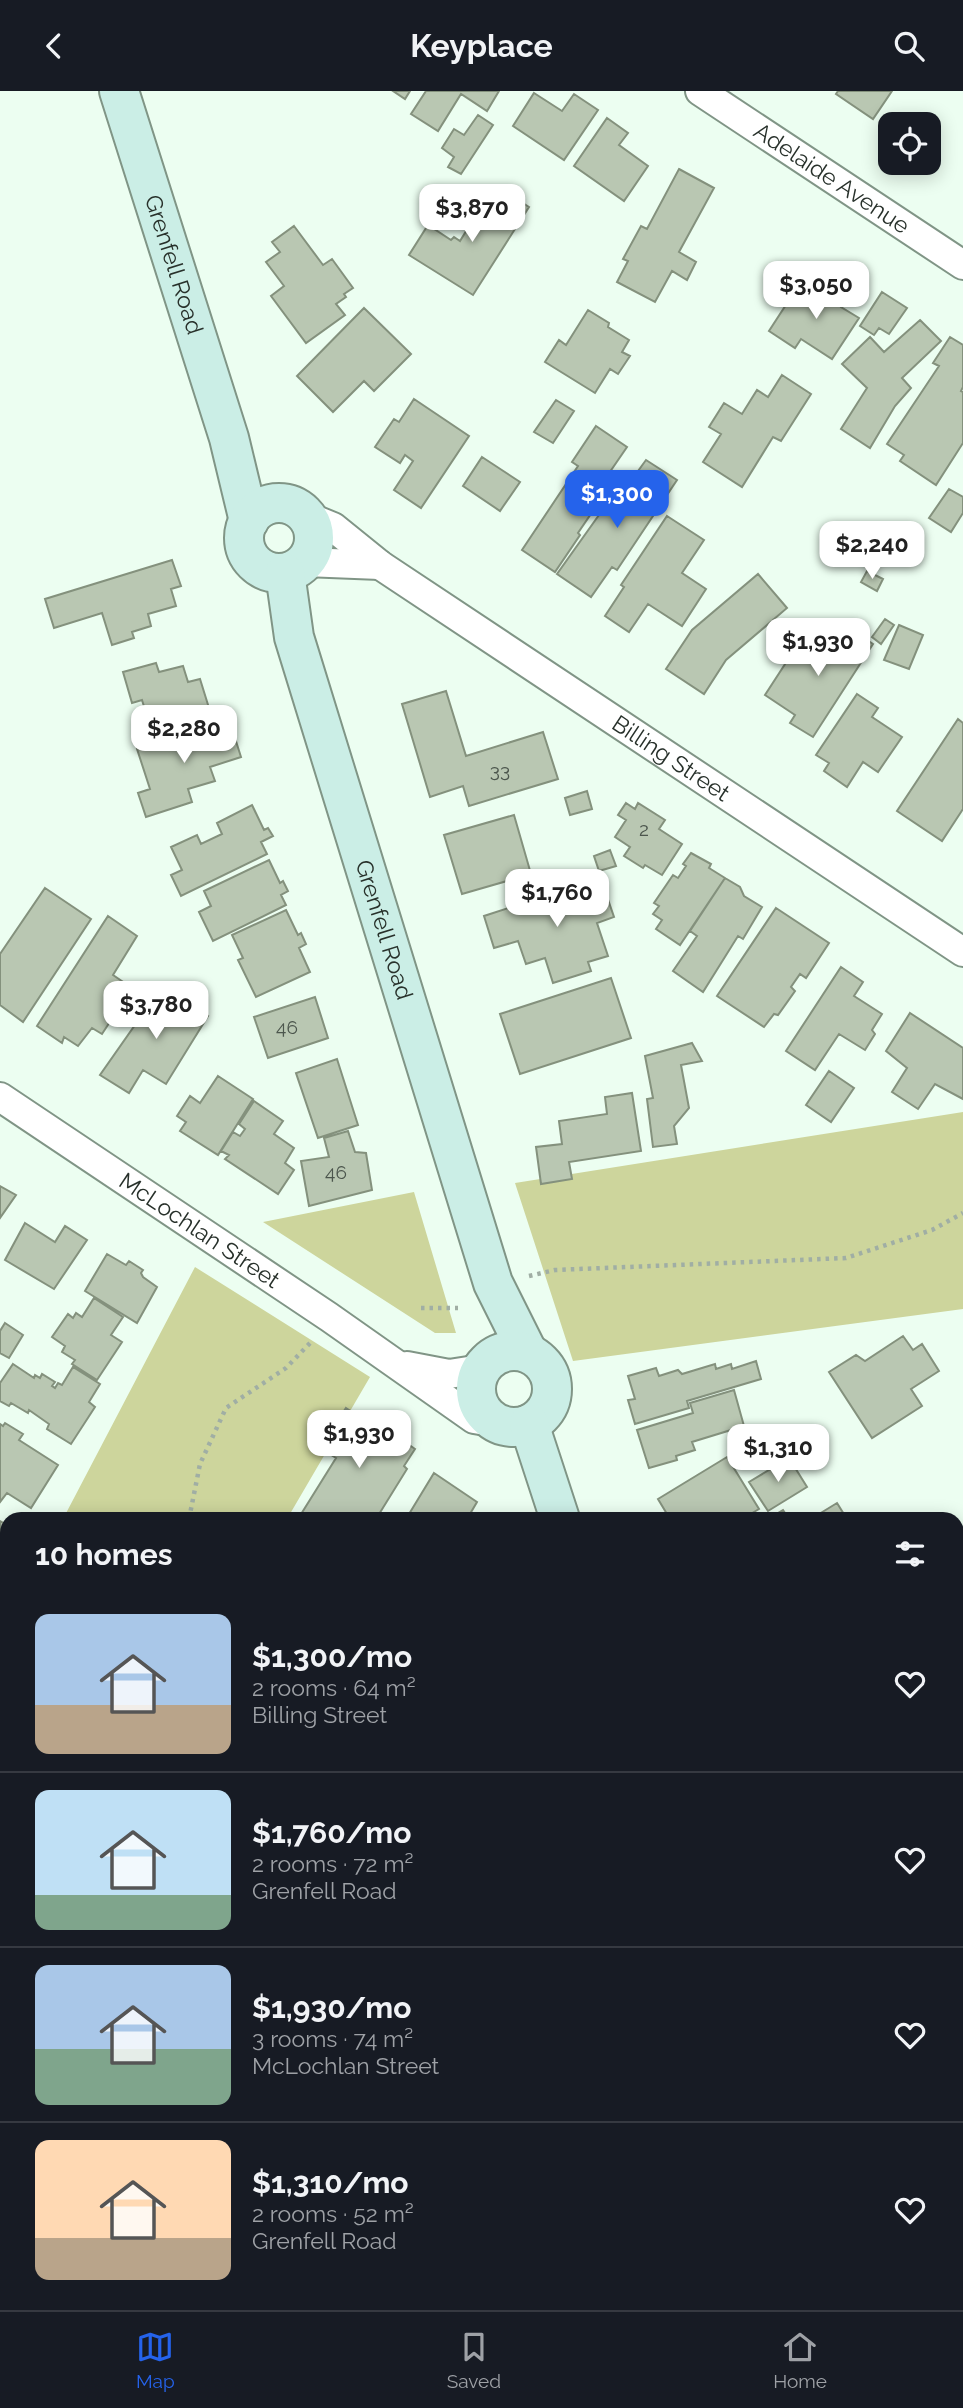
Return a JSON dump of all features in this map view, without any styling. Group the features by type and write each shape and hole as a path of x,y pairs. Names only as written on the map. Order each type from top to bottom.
{"street":[{"name":"Grenfell Road","path":"119,91 229,438 278,514"},
{"name":"Adelaide Avenue","path":"700,91 963,265"},
{"name":"Billing Street","path":"278,514 333,527 380,565 963,952"},
{"path":"295,568 311,554 314,534 278,514 244,543 254,563 264,570 380,565"},
{"name":"Grenfell Road","path":"295,568 294,637 494,1283 503,1359"},
{"name":"McLochlan Street","path":"0,1097 330,1317 474,1419 513,1423"},
{"path":"503,1359 539,1360 547,1370 552,1395 540,1417 513,1423 488,1416 480,1406 476,1394 477,1381 503,1359"},
{"name":"McLochlan Street","path":"398,1364 449,1374 503,1359"},
{"path":"513,1423 557,1512"}],"path":[{"path":"494,1283 555,1270 846,1258 932,1230 963,1213"},
{"path":"421,1308 458,1308"},
{"path":"190,1512 200,1464 226,1408 286,1368 330,1317"}],"green space":[{"path":"963,1112 963,1309 573,1361 515,1183"},
{"path":"414,1192 456,1333 435,1333 263,1222"},
{"path":"195,1267 370,1377 291,1512 67,1512"}],"building":[{"path":"393,91 410,91 405,99"},
{"path":"426,91 499,91 487,111 461,94 438,131 411,114"},
{"path":"838,91 892,91 873,119 836,94"},
{"path":"534,93 562,111 574,94 598,110 564,160 513,126"},
{"path":"478,115 493,125 461,174 448,167 454,157 442,148 454,129 464,135"},
{"path":"607,118 628,133 619,145 648,166 624,201 574,166"},
{"path":"679,169 714,188 679,252 696,262 687,280 672,271 655,302 617,282 628,261 623,259 641,226 647,229"},
{"path":"502,190 529,207 473,295 409,255 428,225 451,240 454,237 460,241 471,223 475,225"},
{"path":"294,226 323,265 332,259 353,288 336,304 345,315 306,343 271,296 284,286 266,262 280,252 272,242"},
{"path":"821,282 845,297 841,307 859,318 832,359 801,339 795,348 769,331 795,291 809,301"},
{"path":"882,292 907,308 889,334 879,328 874,335 860,326"},
{"path":"364,308 411,354 374,391 364,381 333,412 297,376"},
{"path":"588,310 629,340 622,352 630,356 618,374 610,369 595,393 545,362 559,340 566,345"},
{"path":"920,320 941,341 902,378 911,388 895,406 870,448 841,429 867,388 842,364 870,337 884,352"},
{"path":"950,337 963,345 963,443 936,485 900,461 904,455 887,444 939,366 933,363"},
{"path":"782,375 811,394 781,441 773,437 742,487 703,462 721,434 709,427 724,403 742,414 757,390 768,397"},
{"path":"414,399 469,436 421,508 394,490 413,461 405,455 400,463 375,447 394,419 399,422"},
{"path":"556,400 574,411 553,443 534,432"},
{"path":"596,426 627,447 603,482 606,484 593,502 597,505 555,572 522,550 578,466 572,462"},
{"path":"482,457 520,482 500,511 463,486"},
{"path":"646,460 677,480 617,570 612,567 591,597 557,574 604,508 609,511"},
{"path":"949,489 963,497 963,513 951,532 929,518"},
{"path":"667,516 704,540 682,573 706,589 682,626 648,604 629,632 605,616 624,587 621,585"},
{"path":"172,560 181,586 171,589 176,606 148,614 151,626 132,632 134,638 112,645 102,613 54,628 45,599"},
{"path":"867,571 883,579 877,591 861,582"},
{"path":"758,574 787,608 726,660 704,694 666,669 692,630"},
{"path":"885,619 894,625 881,644 872,637"},
{"path":"843,624 873,644 813,737 790,723 795,715 765,695 804,635 827,650"},
{"path":"899,625 923,635 909,669 884,660"},
{"path":"156,663 159,672 183,666 188,682 200,679 209,708 150,726 142,700 132,703 123,672"},
{"path":"446,691 466,756 543,732 558,779 469,806 463,786 430,797 402,704"},
{"path":"857,694 878,708 872,717 902,737 878,772 863,762 847,787 824,771 829,763 816,755"},
{"path":"229,719 241,757 210,767 215,781 188,789 192,802 146,817 138,793 150,789 137,749"},
{"path":"958,719 963,723 963,809 942,841 897,811"},
{"path":"587,791 592,809 570,815 565,798"},
{"path":"626,803 635,809 638,803 665,820 659,829 682,844 662,875 645,865 643,868 624,856 630,847 615,837 626,820 618,815"},
{"path":"252,805 264,830 268,828 273,836 261,842 267,854 181,896 171,875 182,870 171,847 197,835 201,844 222,834 217,823"},
{"path":"514,815 531,874 462,894 444,835"},
{"path":"610,850 616,866 599,871 594,856"},
{"path":"691,853 711,864 709,868 725,878 680,945 656,929 662,920 653,914 659,906 654,903 673,875 678,878"},
{"path":"269,860 280,883 283,881 288,891 281,895 286,905 213,941 199,912 211,906 204,891"},
{"path":"725,878 740,887 744,896 762,907 743,939 738,936 703,992 673,971 697,936 690,931"},
{"path":"602,882 614,917 597,923 608,956 588,962 591,971 553,983 545,958 526,964 518,941 494,948 484,916 582,884 584,887"},
{"path":"45,888 91,919 23,1022 0,1005 0,954"},
{"path":"776,908 829,943 806,978 800,974 791,987 795,991 778,1015 774,1014 764,1027 717,996"},
{"path":"286,910 298,935 301,933 306,944 299,948 310,972 256,997 238,960 243,958 232,935"},
{"path":"108,916 137,936 113,975 132,988 102,1034 92,1028 78,1046 64,1037 62,1043 37,1026"},
{"path":"841,967 863,982 854,996 882,1014 872,1030 875,1034 865,1050 839,1034 815,1070 786,1051"},
{"path":"611,978 631,1038 520,1074 500,1014"},
{"path":"163,985 208,1016 166,1084 143,1070 129,1093 100,1075"},
{"path":"315,997 328,1038 268,1058 254,1017"},
{"path":"910,1013 963,1048 963,1099 935,1084 918,1109 892,1092 907,1068 886,1051"},
{"path":"692,1043 702,1061 681,1065 689,1108 674,1126 677,1144 653,1147 647,1099 653,1098 645,1056"},
{"path":"337,1059 358,1125 318,1138 296,1073"},
{"path":"829,1071 854,1088 831,1122 806,1105"},
{"path":"218,1076 253,1099 218,1155 180,1131 186,1122 177,1116 190,1096 200,1103"},
{"path":"632,1093 641,1151 569,1162 572,1179 541,1184 536,1147 562,1144 559,1121 607,1114 605,1097"},
{"path":"254,1101 283,1121 274,1134 294,1148 285,1163 294,1170 278,1194 225,1159 229,1155 221,1151 233,1132 240,1136 245,1129 239,1124"},
{"path":"348,1131 355,1152 366,1153 372,1190 309,1206 301,1161 329,1157 324,1138"},
{"path":"0,1186 16,1195 0,1218"},
{"path":"25,1223 55,1242 65,1226 87,1240 54,1289 5,1260"},
{"path":"107,1254 126,1265 129,1261 143,1270 143,1277 157,1287 137,1323 85,1291"},
{"path":"94,1298 123,1317 111,1335 122,1342 97,1380 72,1364 75,1360 62,1352 65,1346 52,1337 68,1314 73,1318 76,1313 82,1317"},
{"path":"5,1323 23,1335 9,1358 0,1353 0,1331"},
{"path":"903,1336 913,1350 922,1344 939,1371 911,1389 922,1406 872,1438 829,1372 856,1355 865,1361"},
{"path":"756,1361 761,1379 687,1401 689,1408 635,1424 628,1400 635,1399 628,1376 656,1368 659,1376 678,1370 682,1374 715,1364 716,1369 731,1364 732,1369"},
{"path":"13,1364 34,1378 35,1375 40,1378 42,1374 55,1382 52,1386 55,1388 58,1383 62,1385 73,1367 100,1384 89,1402 95,1407 71,1444 47,1429 49,1424 29,1410 28,1413 11,1403 9,1406 0,1401 0,1383"},
{"path":"734,1390 744,1426 692,1442 695,1450 676,1456 677,1460 649,1468 637,1430 693,1413 690,1403"},
{"path":"346,1408 366,1421 368,1416 415,1449 404,1466 407,1469 380,1512 302,1512 336,1458 320,1448"},
{"path":"5,1423 23,1434 19,1440 58,1465 31,1508 7,1493 0,1502 0,1424 3,1426"},
{"path":"727,1457 759,1509 754,1512 666,1512 658,1499"},
{"path":"789,1458 807,1487 768,1511 749,1482"},
{"path":"434,1473 477,1502 471,1512 410,1512"},
{"path":"837,1503 843,1512 822,1512"}]}
